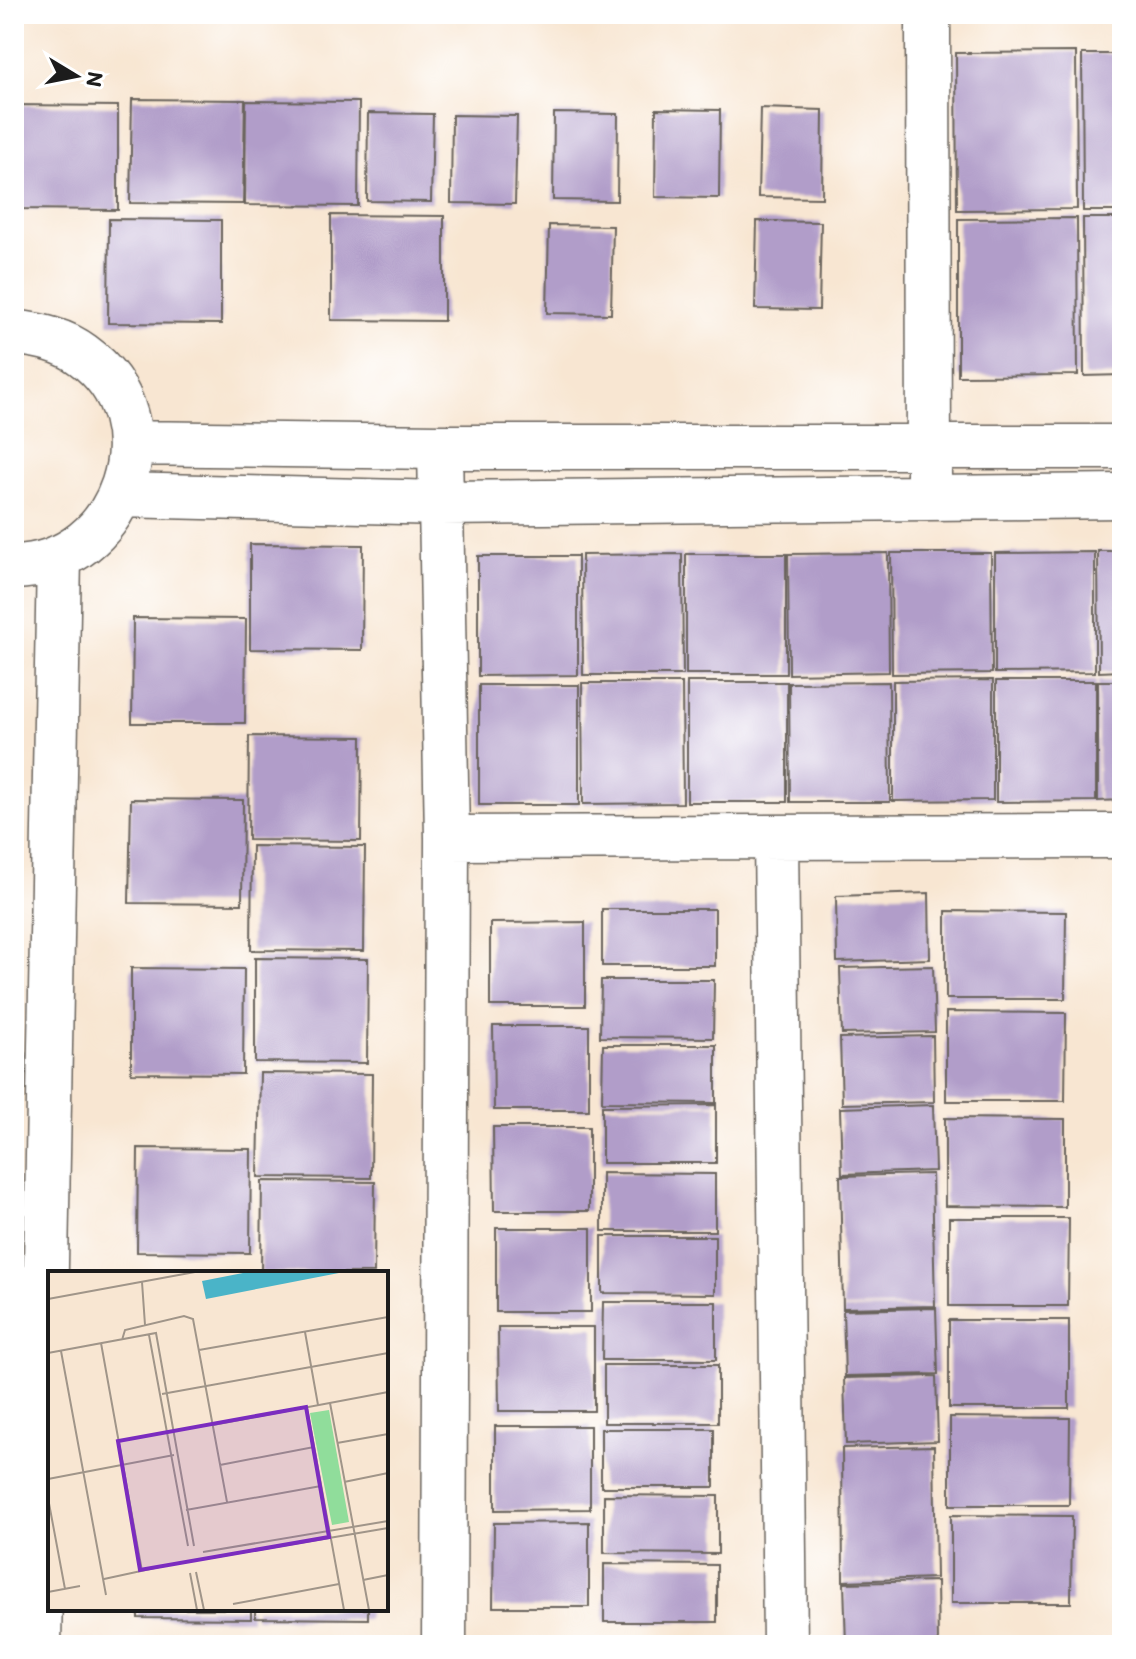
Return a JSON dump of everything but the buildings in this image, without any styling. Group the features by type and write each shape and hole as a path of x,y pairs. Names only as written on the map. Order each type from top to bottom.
{"street":[{"path":"928,14 929,498"},
{"path":"14,332 53,338 83,355 107,379 124,410 130,443 128,470 121,495 106,521 85,542 59,557 14,567"},
{"path":"130,443 440,447 1122,447"},
{"path":"440,447 447,838 444,1645"},
{"path":"121,495 441,503 1122,496"},
{"path":"39,1645 59,557"},
{"path":"447,838 1122,836"},
{"path":"776,837 785,1645"}]}
